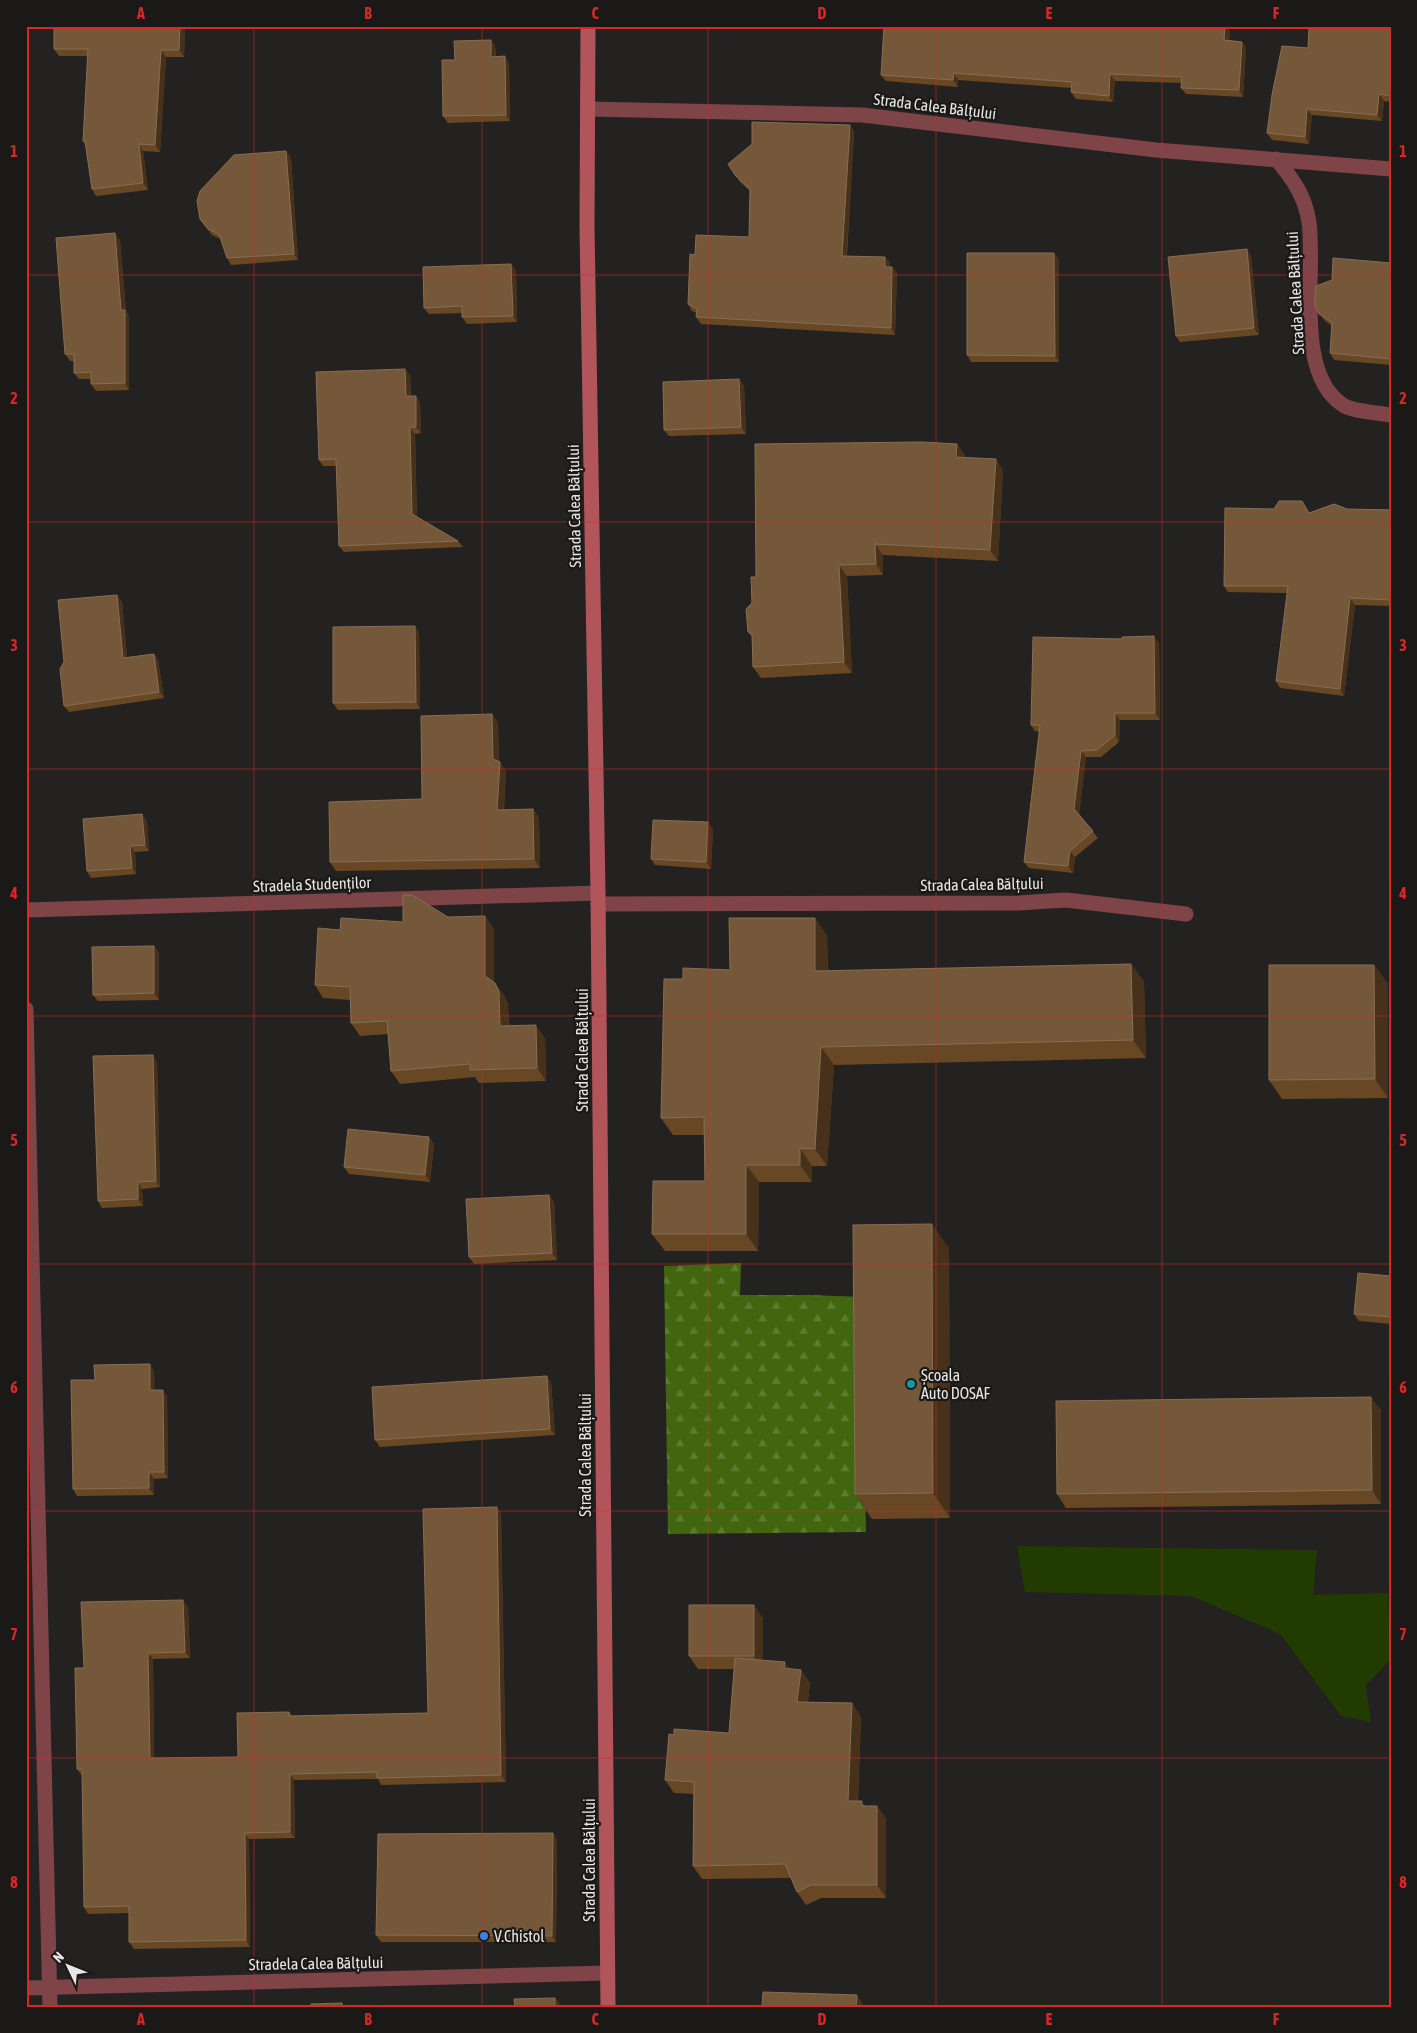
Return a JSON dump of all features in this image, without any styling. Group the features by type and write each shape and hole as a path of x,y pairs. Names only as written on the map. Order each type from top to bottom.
{"main road":[{"name":"Strada Calea Bălțului","path":"588,26 587,236 598,898 608,2007"}],"street":[{"name":"Strada Calea Bălțului","path":"588,109 862,115 1156,150 1391,169"},
{"name":"Strada Calea Bălțului","path":"1276,160 1297,184 1309,221 1312,348 1324,388 1344,406 1391,415"},
{"name":"Strada Calea Bălțului","path":"598,898 1018,903 1066,900 1186,914"},
{"name":"Stradela Studenților","path":"26,910 598,898"},
{"path":"26,1009 50,2007"},
{"name":"Stradela Calea Bălțului","path":"26,1988 607,1973"}],"green space":[{"path":"741,1263 740,1295 861,1297 866,1532 668,1534 664,1266"},
{"path":"1017,1546 1317,1550 1313,1595 1388,1593 1391,1659 1366,1685 1371,1722 1341,1716 1280,1634 1191,1596 1025,1592"}],"building":[{"path":"54,26 180,26 179,50 161,50 155,145 139,144 143,183 92,189 85,141 83,141 88,49 54,49"},
{"path":"884,26 1225,26 1224,40 1242,42 1239,90 1181,88 1182,77 1110,74 1109,96 1071,92 1072,82 954,73 953,80 881,75"},
{"path":"1309,26 1391,26 1391,96 1379,94 1377,115 1307,109 1305,137 1267,133 1272,95 1282,46 1308,48"},
{"path":"491,40 491,57 505,56 506,115 443,116 442,60 455,60 454,41"},
{"path":"752,122 850,125 842,256 885,257 885,267 892,267 891,328 696,317 697,309 688,304 690,254 695,255 696,235 749,237 750,189 735,175 728,164 752,144"},
{"path":"286,151 294,254 227,258 219,234 208,229 200,219 197,201 200,191 234,155"},
{"path":"115,233 121,310 125,310 125,383 91,384 91,372 74,373 74,354 65,354 56,238"},
{"path":"1247,249 1254,328 1176,336 1168,257"},
{"path":"967,253 1054,253 1055,356 967,355"},
{"path":"1333,258 1391,263 1391,359 1330,353 1332,322 1319,314 1315,306 1315,294 1316,286 1332,280"},
{"path":"511,264 513,316 462,317 462,306 424,308 423,267"},
{"path":"405,369 406,396 416,396 416,427 410,427 412,514 458,541 339,546 336,459 319,460 316,372"},
{"path":"739,379 741,427 664,430 663,382"},
{"path":"922,442 957,444 956,457 996,459 990,550 875,544 876,564 839,565 844,662 753,667 752,634 748,632 746,609 752,603 751,577 756,577 755,444"},
{"path":"1279,501 1302,501 1309,513 1334,504 1347,509 1391,510 1391,600 1350,598 1340,689 1276,681 1288,586 1224,586 1225,508 1274,509"},
{"path":"117,595 123,658 154,654 159,692 64,706 60,669 64,662 58,600"},
{"path":"415,626 416,702 333,703 333,627"},
{"path":"1154,636 1155,713 1115,713 1115,735 1097,750 1081,751 1074,809 1093,831 1070,851 1068,866 1024,862 1040,725 1031,725 1033,637 1122,639 1122,637"},
{"path":"492,714 493,759 500,762 497,810 533,809 534,859 330,862 329,802 422,799 421,716"},
{"path":"142,814 145,845 130,846 132,868 87,871 83,819"},
{"path":"653,820 708,822 706,862 651,859"},
{"path":"403,895 412,895 448,917 485,916 485,976 495,983 499,992 500,1026 536,1025 537,1068 470,1070 470,1064 391,1071 387,1021 351,1023 350,987 315,985 318,928 340,930 341,918 403,922"},
{"path":"729,918 815,918 815,971 1131,964 1133,1040 821,1047 815,1149 800,1148 800,1165 746,1165 746,1234 652,1234 653,1181 705,1181 704,1117 661,1118 664,979 683,979 683,968 730,970"},
{"path":"154,946 154,993 93,995 92,947"},
{"path":"1269,965 1374,965 1375,1079 1269,1080"},
{"path":"153,1055 156,1181 138,1182 138,1199 98,1201 93,1056"},
{"path":"348,1129 429,1137 425,1175 344,1167"},
{"path":"549,1195 552,1253 469,1257 466,1199"},
{"name":"Școala Auto DOSAF","path":"932,1224 933,1493 855,1494 853,1225"},
{"path":"1358,1273 1391,1276 1391,1317 1354,1314"},
{"path":"150,1364 150,1390 163,1390 164,1472 149,1472 149,1488 73,1489 71,1380 95,1380 94,1365"},
{"path":"547,1376 550,1429 375,1440 372,1387"},
{"path":"1371,1397 1372,1490 1057,1494 1056,1401"},
{"path":"497,1507 501,1775 377,1778 377,1772 290,1774 290,1832 245,1833 246,1940 129,1942 129,1906 84,1907 82,1769 77,1769 75,1668 84,1668 81,1602 183,1600 185,1652 148,1653 150,1758 238,1757 237,1713 289,1712 289,1716 428,1713 423,1509"},
{"path":"689,1605 754,1605 754,1656 689,1656"},
{"path":"735,1658 785,1662 784,1668 801,1670 797,1702 852,1703 848,1801 862,1801 862,1806 877,1806 877,1885 811,1885 797,1892 785,1864 693,1866 694,1782 665,1780 669,1734 674,1735 674,1729 729,1733"},
{"path":"553,1833 552,1936 376,1935 378,1834"},
{"path":"763,1992 857,1995 856,2007 762,2007"},
{"path":"555,1998 555,2007 515,2007 514,1999"},
{"path":"342,2003 343,2007 311,2007 311,2004"}],"place":[{"name":"Școala Auto DOSAF","path":"911,1384"},
{"name":"V.Chistol","path":"484,1936"}]}
